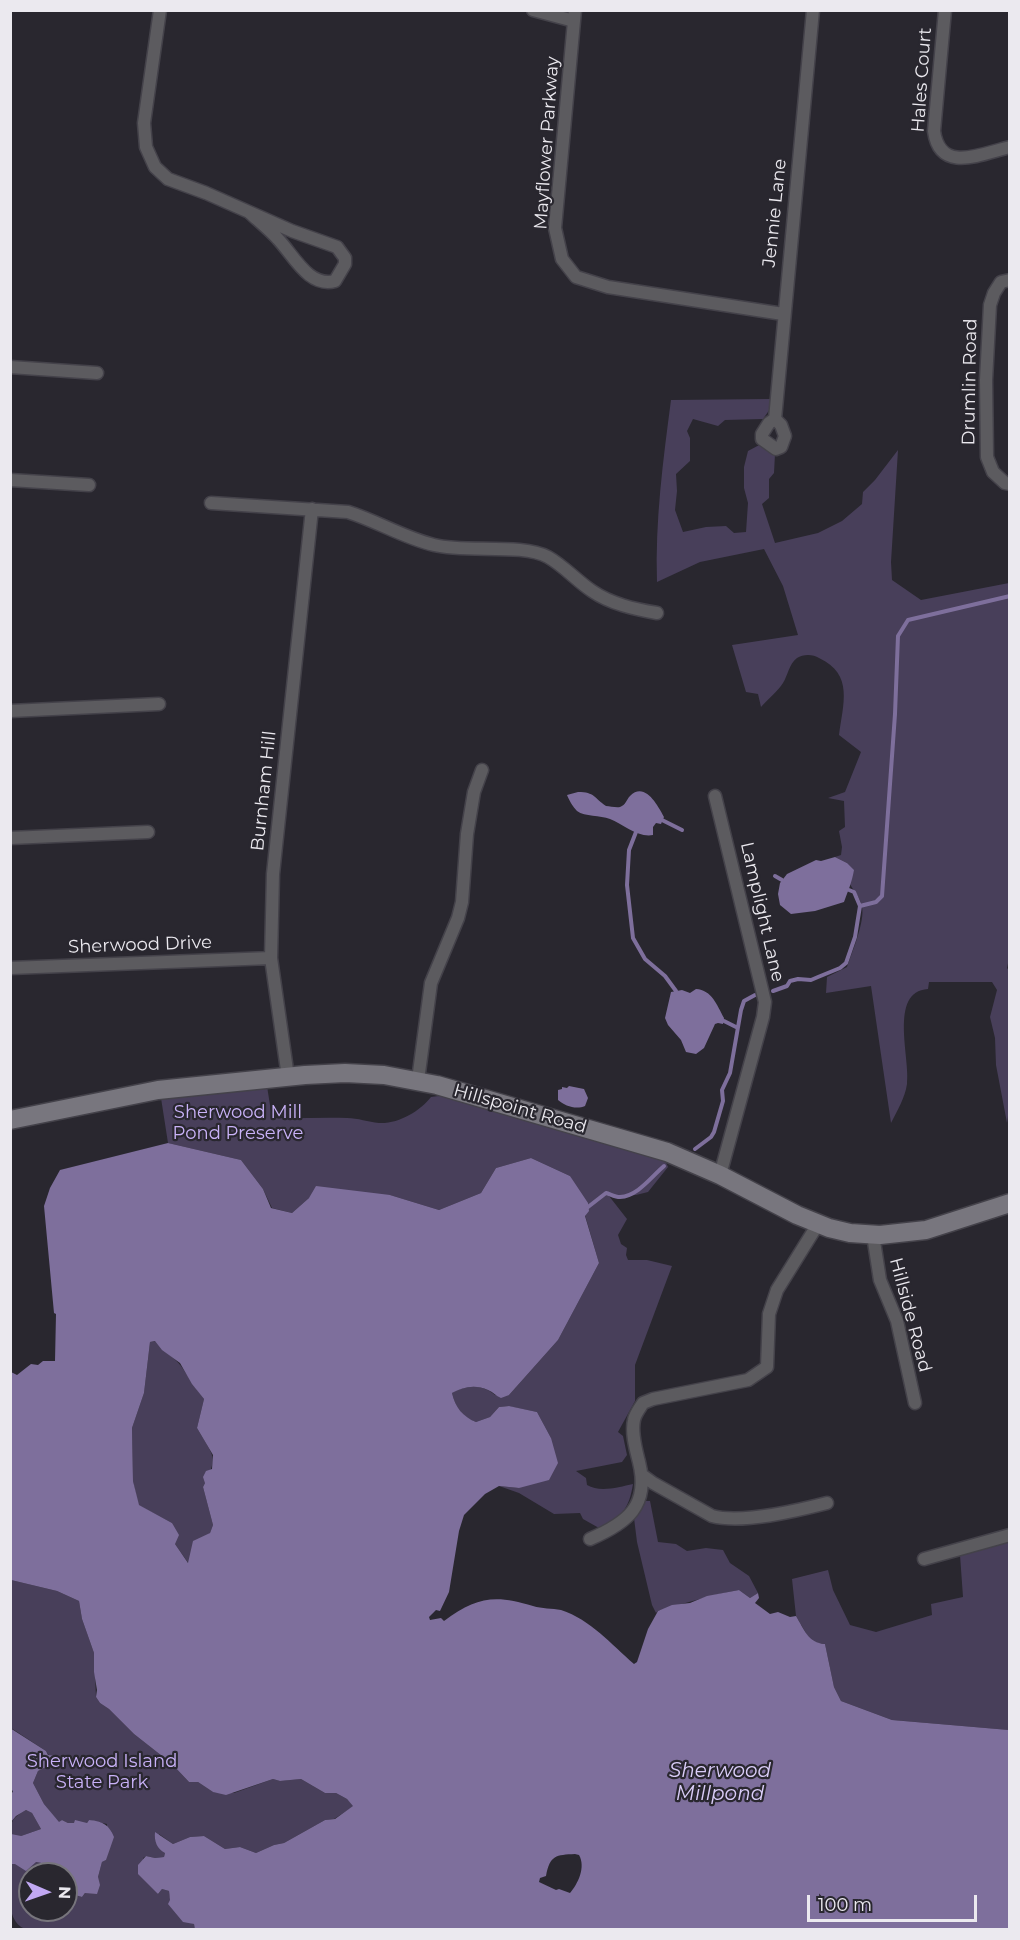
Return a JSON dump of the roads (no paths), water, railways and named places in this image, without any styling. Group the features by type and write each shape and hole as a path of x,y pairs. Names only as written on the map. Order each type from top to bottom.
{"street":[{"path":"160,10 144,123 146,147 155,167 168,179 206,193 292,231 327,242 341,250 345,264 336,281 327,283 315,280 300,266 277,237 250,213"},
{"name":"Jennie Lane","path":"775,419 782,365 783,314 813,10"},
{"name":"Hales Court","path":"945,10 934,131 936,143 943,153 954,158 1010,147"},
{"path":"540,11 574,16"},
{"name":"Mayflower Parkway","path":"574,16 555,228 562,259 576,277 608,287 783,314"},
{"name":"Drumlin Road","path":"1010,280 1001,282 990,306 986,389 987,457 993,472 1005,483 1010,484"},
{"path":"10,367 97,373"},
{"path":"10,480 90,485"},
{"path":"211,503 348,512 369,518 410,538 433,545 458,549 517,550 538,554 548,557 602,597 628,608 657,613"},
{"name":"Burnham Hill","path":"288,1077 271,958 273,874 312,509"},
{"path":"10,711 159,704"},
{"path":"418,1080 431,983 458,918 462,902 467,834 474,792 482,770"},
{"name":"Lamplight Lane","path":"715,796 765,1002 720,1175"},
{"path":"10,838 148,832"},
{"name":"Sherwood Drive","path":"10,968 271,958"},
{"name":"Hillspoint Road","path":"10,1120 158,1090 288,1077 384,1075 418,1080 648,1146 720,1175 818,1224 850,1233 873,1235 926,1230 1010,1203"},
{"path":"590,1539 613,1529 630,1517 639,1499 642,1475 635,1445 634,1420 643,1403 748,1380 763,1371 768,1362 769,1314 777,1290 818,1224"},
{"name":"Hillside Road","path":"873,1235 880,1280 897,1321 915,1403"},
{"path":"642,1475 712,1516 722,1519 746,1518 827,1503"},
{"path":"924,1559 1010,1534"}],"water":[{"path":"641,791 650,797 664,817 661,824 656,823 653,827 653,835 642,834 610,819 577,811 567,795 578,792 591,794 606,806 620,807 630,796"},
{"path":"835,857 847,863 854,870 844,902 815,911 791,914 780,905 778,894 780,883 787,874 816,860"},
{"path":"696,989 710,995 724,1018 723,1024 715,1024 704,1048 696,1054 686,1052 681,1040 665,1018 671,992 682,990 690,993"},
{"path":"569,1086 584,1089 588,1098 585,1106 571,1107 558,1100 558,1090"},
{"name":"Sherwood Millpond","path":"168,1143 241,1160 263,1189 271,1208 292,1213 309,1198 316,1186 390,1195 439,1210 481,1193 496,1168 531,1158 570,1176 588,1203 589,1211 585,1216 599,1263 558,1340 509,1395 501,1398 488,1390 474,1387 452,1393 460,1411 476,1422 490,1417 499,1407 509,1406 537,1412 551,1438 558,1463 549,1480 519,1488 499,1486 485,1494 464,1515 459,1531 449,1592 440,1611 436,1610 429,1617 430,1620 441,1618 444,1621 466,1607 497,1599 561,1610 591,1626 634,1664 637,1662 648,1629 658,1611 672,1605 690,1603 707,1596 739,1590 750,1598 758,1593 759,1598 755,1603 770,1614 778,1612 790,1617 796,1616 810,1638 825,1644 834,1687 841,1701 892,1720 1009,1730 1009,1929 195,1930 194,1924 183,1922 168,1904 169,1891 162,1889 158,1894 138,1874 138,1865 146,1856 164,1857 165,1853 155,1839 155,1832 173,1844 190,1837 204,1836 225,1849 240,1847 256,1853 284,1843 325,1820 335,1819 353,1806 347,1799 336,1793 325,1793 301,1779 280,1781 273,1779 226,1795 213,1792 198,1782 189,1782 172,1764 165,1762 162,1756 134,1734 96,1697 94,1653 82,1619 79,1601 57,1591 11,1580 11,1372 17,1375 31,1364 38,1365 43,1361 55,1361 56,1314 54,1313 44,1206 50,1188 60,1170","holes":["155,1341 162,1350 180,1363 204,1399 197,1428 213,1455 212,1469 206,1471 203,1477 205,1483 203,1487 213,1525 210,1533 193,1541 188,1563 175,1544 179,1535 172,1523 139,1505 133,1481 132,1428 144,1393 150,1342","579,1855 582,1865 576,1885 570,1893 556,1890 539,1882 540,1878 546,1876 552,1860 559,1856"]},
{"path":"10,1728 46,1751 48,1755 56,1756 54,1763 38,1771 33,1783 44,1804 59,1822 62,1820 68,1823 74,1823 75,1820 87,1823 89,1820 94,1821 105,1824 112,1833 114,1837 106,1860 102,1862 98,1877 100,1885 97,1894 85,1893 82,1897 78,1896 78,1862 18,1862 18,1866 11,1864 11,1834 21,1836 41,1829 32,1813 26,1810 11,1822 13,1791 10,1789"}],"waterway":[{"path":"773,991 787,986 790,981 811,980 840,968 846,963 855,937 860,906 876,902 882,896 898,636 908,620 1010,596"},
{"path":"662,820 682,830"},
{"path":"636,832 629,850 627,885 633,938 645,959 665,976 676,991"},
{"path":"775,876 782,880"},
{"path":"849,890 854,892 860,906"},
{"path":"695,1149 714,1132 723,1101 722,1090 730,1073 741,1010 744,1001 755,995"},
{"path":"724,1021 736,1027"},
{"path":"588,1207 606,1193 620,1197 633,1193 664,1166"}],"park label":[{"name":"Sherwood Mill Pond Preserve","path":"238,1123"},
{"name":"Sherwood Island State Park","path":"102,1772"}]}
